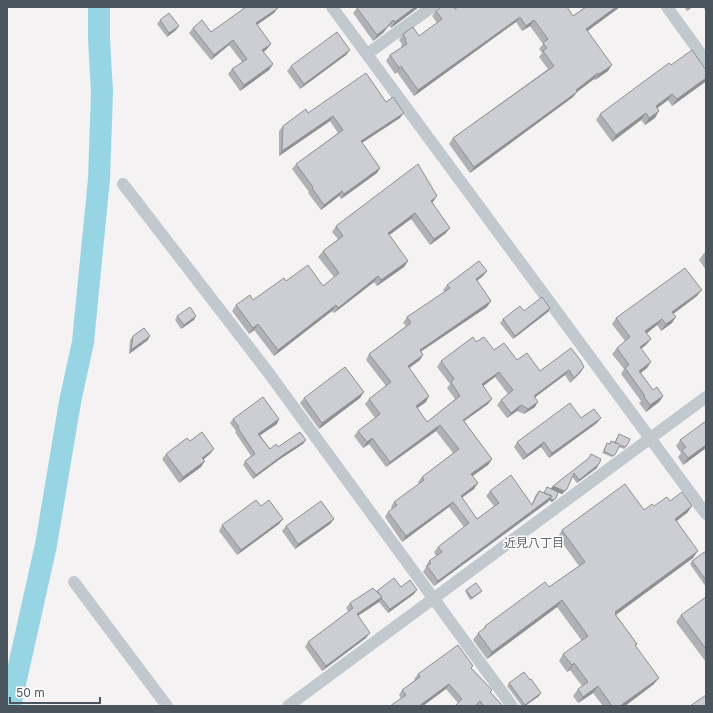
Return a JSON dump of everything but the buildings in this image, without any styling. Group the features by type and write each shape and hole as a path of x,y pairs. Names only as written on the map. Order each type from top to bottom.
{"street":[{"path":"332,7 706,514"},
{"path":"367,54 432,7"},
{"path":"667,7 706,61"},
{"path":"123,184 268,372 512,706"},
{"path":"288,706 706,397"},
{"path":"74,582 167,706"}],"waterway":[{"path":"10,706 46,545 70,402 83,342 99,179 102,92 99,7"}],"district":[{"name":"近見八丁目","path":"534,542"}]}
